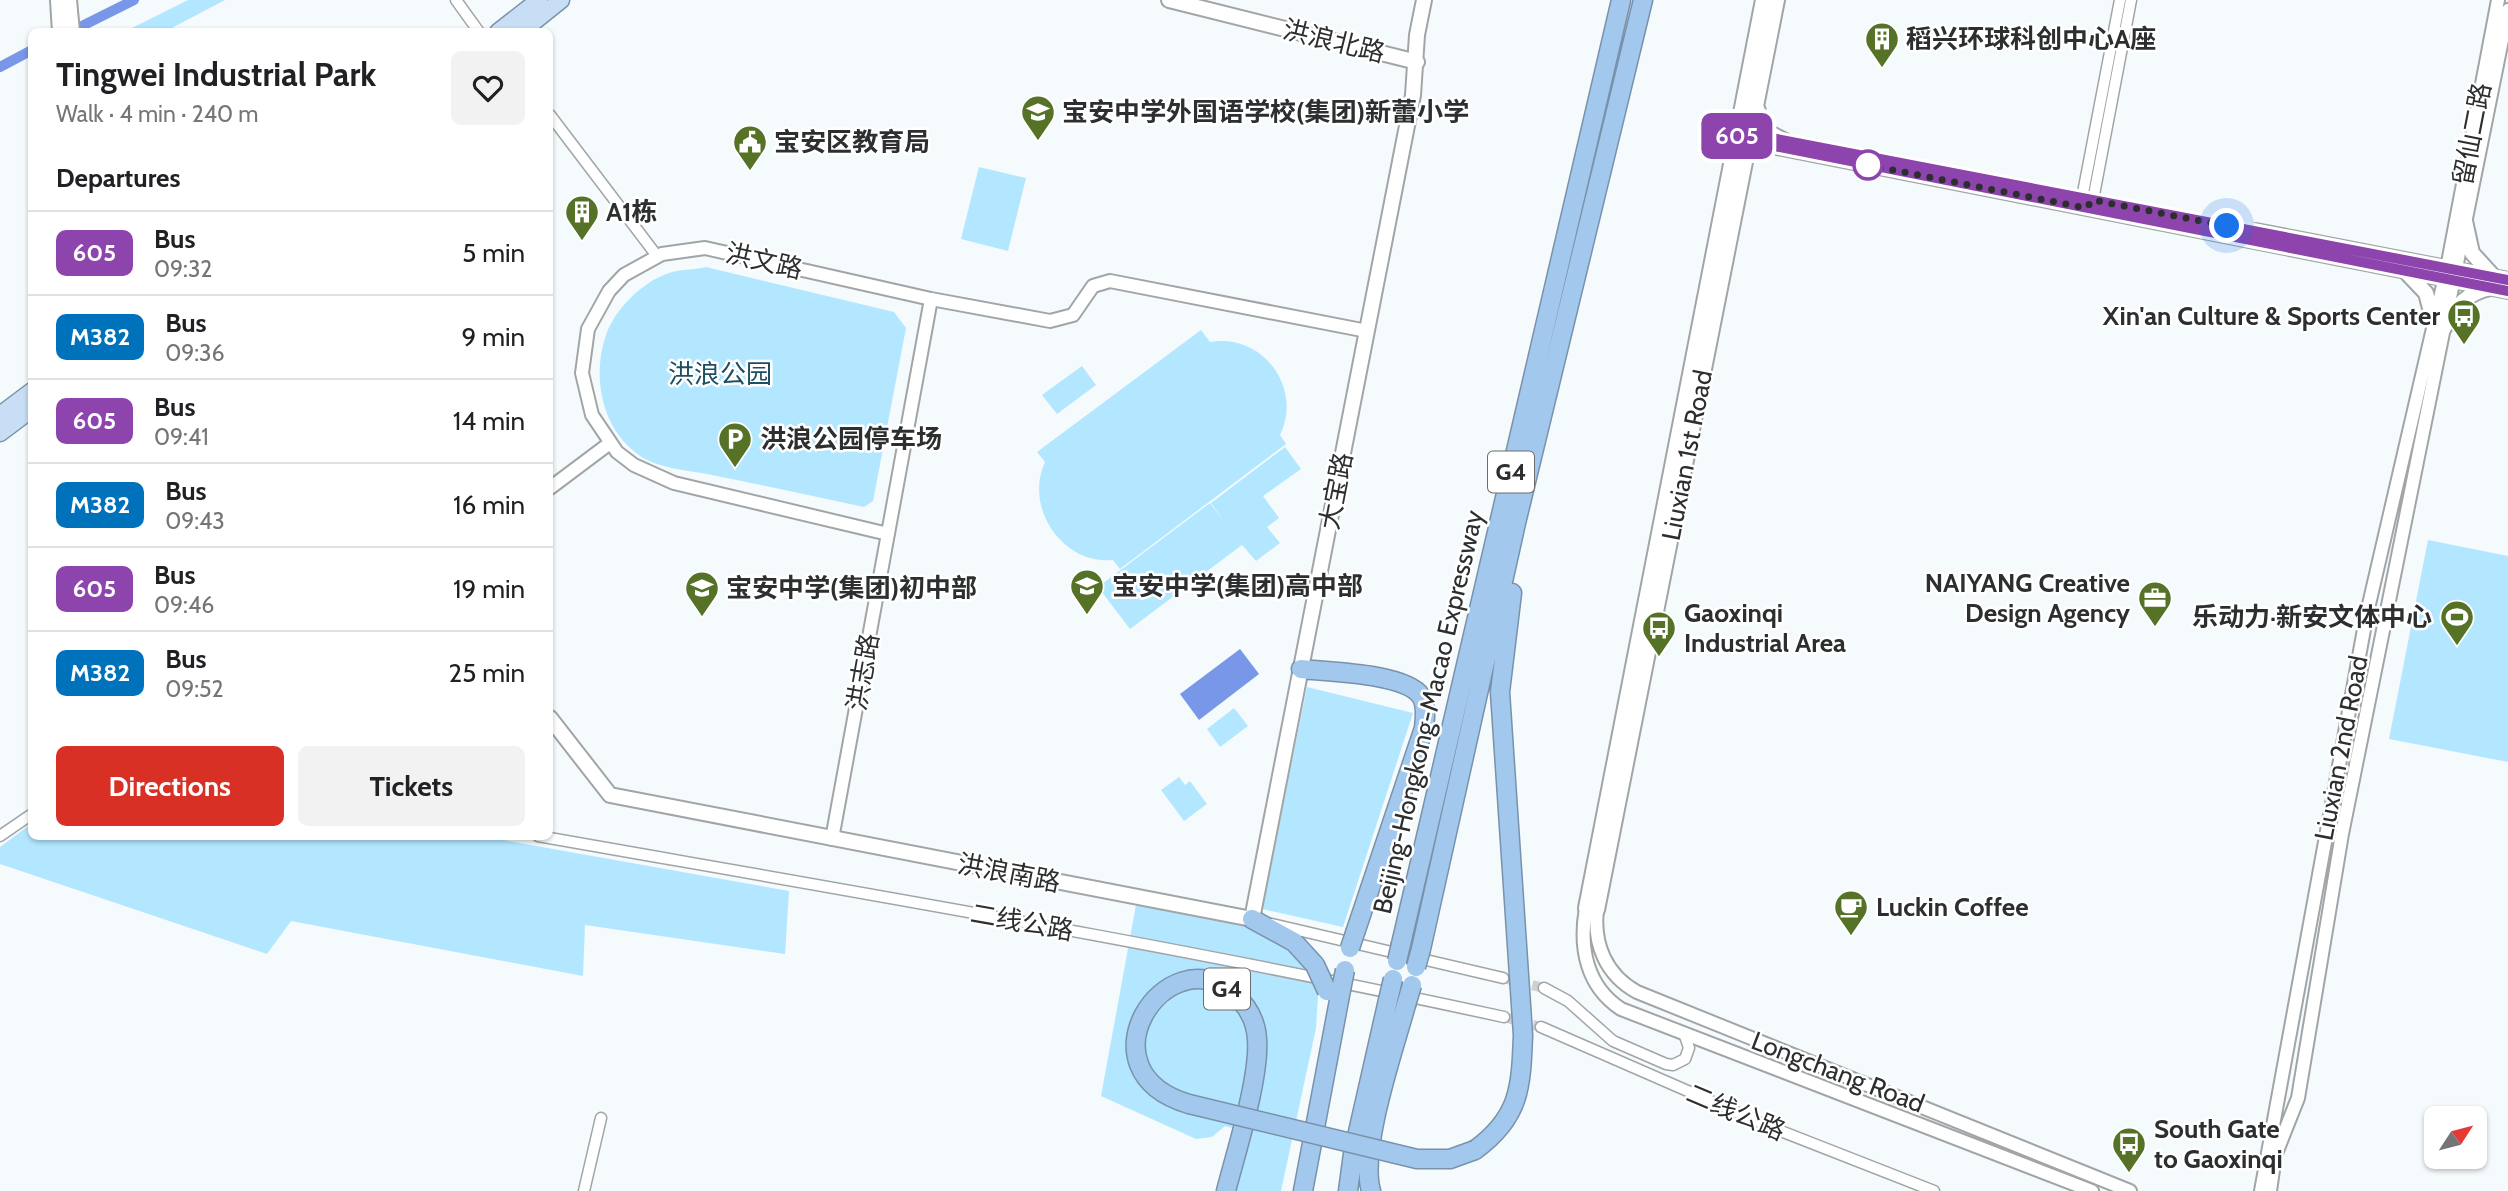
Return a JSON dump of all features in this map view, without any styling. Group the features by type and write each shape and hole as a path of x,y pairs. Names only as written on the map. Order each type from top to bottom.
{"highway":[{"name":"Beijing-Hongkong-Macao Expressway","path":"1348,1191 1353,1154 1388,1000 1620,0"},
{"name":"Beijing-Hongkong-Macao Expressway","path":"1371,1191 1369,1165 1374,1130 1421,949 1533,455 1643,0"},
{"name":"Beijing-Hongkong-Macao Expressway","path":"1226,1191 1255,1066 1257,1035 1252,1018 1238,998 1224,987 1206,981 1182,983 1154,998 1142,1014 1136,1035 1136,1057 1147,1079 1165,1095 1189,1104 1417,1159 1450,1159 1475,1150 1500,1130 1509,1118 1522,1073 1523,1035 1500,692 1503,650 1533,455"},
{"path":"1291,1191 1334,990 1345,970 1424,728 1426,712 1420,696 1408,686 1392,680 1301,669"},
{"path":"1252,919 1294,942 1334,990 1303,1191"}],"main road":[{"path":"58,0 63,24"},
{"path":"63,24 69,0"},
{"path":"503,28 538,0"},
{"path":"526,28 561,0"},
{"name":"洪浪北路","path":"1169,0 1417,62"},
{"path":"1417,62 1424,0"},
{"path":"1417,62 1426,39 1434,0"},
{"name":"Liuxian 1st Road","path":"1591,909 1745,137 1763,0"},
{"name":"Liuxian 1st Road","path":"1745,137 1757,100 1777,0"},
{"name":"大宝路","path":"1252,919 1413,95 1417,62"},
{"path":"1757,100 1757,114 1764,130 1785,141"},
{"path":"1745,137 1785,141 2498,282"},
{"path":"1745,137 2087,202 2403,270 2450,274"},
{"path":"2465,221 2472,253 2508,291"},
{"path":"2403,270 2413,276 2427,293 2439,326 2463,301 2498,282"},
{"path":"0,415 28,394"},
{"path":"0,433 28,412"},
{"name":"洪浪南路","path":"553,722 610,795 1252,919"}],"street":[{"path":"456,0 476,28"},
{"path":"2087,202 2120,0"},
{"path":"2087,202 2131,0"},
{"name":"留仙二路","path":"2450,274 2498,0"},
{"name":"留仙二路","path":"2450,274 2465,221 2508,10"},
{"path":"553,119 657,257"},
{"name":"洪文路","path":"888,534 665,480 634,466 610,443 592,415 585,394 582,373 587,329 608,291 624,275 657,257 683,249 727,251 931,299 1058,321 1073,315 1093,286 1110,281 1367,331"},
{"name":"Liuxian 2nd Road","path":"2270,1191 2276,1156 2295,1105 2342,835 2450,274"},
{"name":"洪志路","path":"832,839 931,299"},
{"name":"Liuxian 2nd Road","path":"2260,1191 2367,613 2439,326"},
{"path":"553,486 610,443"},
{"path":"0,836 28,817"},
{"name":"二线公路","path":"553,839 1312,975 1504,1017"},
{"name":"Longchang Road","path":"1591,909 1583,947 1591,973 1604,996 1620,1009 2092,1191"},
{"name":"Longchang Road","path":"1591,909 1603,957 1619,981 1637,992 2130,1191"},
{"name":"洪浪南路","path":"1252,919 1503,978"},
{"path":"1544,988 1568,1001 1613,1041 1666,1064 1673,1065 1685,1059 1689,1048 1685,1036"},
{"name":"二线公路","path":"1541,1027 1768,1126 1934,1191"},
{"path":"2277,1100 2295,1105"},
{"path":"584,1191 601,1118"}],"green space":[{"path":"188,0 225,0 172,28 132,28"},
{"path":"979,167 1026,178 1008,251 961,239"},
{"name":"洪浪公园","path":"706,267 894,312 906,328 873,501 864,507 664,466 649,461 621,438 611,423 601,389 601,352 610,325 623,306 649,283 673,272"},
{"path":"1201,330 1210,342 1229,341 1247,346 1262,355 1274,368 1286,399 1286,417 1280,435 1286,444 1120,569 1113,560 1095,559 1078,553 1052,530 1044,514 1040,479 1045,462 1037,452"},
{"path":"1082,366 1096,385 1057,414 1042,395"},
{"path":"1285,447 1301,469 1263,496 1279,518 1267,527 1280,543 1256,561 1242,545 1130,629 1098,587 1210,503 1223,520 1211,503"},
{"name":"乐动力·新安文体中心","path":"2428,540 2508,556 2508,762 2389,739"},
{"path":"1307,687 1413,713 1343,927 1262,909"},
{"path":"1234,708 1248,726 1220,747 1207,729"},
{"path":"1179,777 1185,785 1190,781 1207,804 1184,821 1161,790"},
{"path":"28,826 28,840 503,840 789,891 785,954 585,925 583,976 291,921 267,954 0,864 0,847"},
{"path":"1136,905 1252,924 1293,948 1306,967 1318,995 1316,1028 1281,1191 1231,1191 1243,1131 1225,1126 1212,1137 1196,1139 1101,1096"}],"water":[{"path":"1240,649 1259,674 1199,720 1180,694"}],"waterway":[{"path":"78,28 134,0"},
{"path":"0,67 28,52"}],"tunnel":[{"path":"1503,978 1544,988"},
{"path":"1504,1017 1541,1027"}],"bus line":[{"name":"605","path":"2508,280 1740,132 1737,135 1738,139 2508,291"}],"place":[{"name":"稻兴环球科创中心A座","path":"1882,69"},
{"name":"宝安中学外国语学校(集团)新蕾小学","path":"1038,142"},
{"name":"宝安区教育局","path":"750,172"},
{"name":"A1栋","path":"582,242"},
{"name":"Xin'an Culture & Sports Center","path":"2464,346"},
{"name":"洪浪公园停车场","path":"735,469"},
{"name":"宝安中学(集团)高中部","path":"1087,616"},
{"name":"宝安中学(集团)初中部","path":"702,618"},
{"name":"NAIYANG Creative Design Agency","path":"2155,628"},
{"name":"乐动力·新安文体中心","path":"2457,647"},
{"name":"Gaoxinqi Industrial Area","path":"1659,658"},
{"name":"Luckin Coffee","path":"1851,937"},
{"name":"South Gate to Gaoxinqi","path":"2129,1174"}],"route":[{"path":"1868,165 2086,208 2093,200 2227,226"}]}
